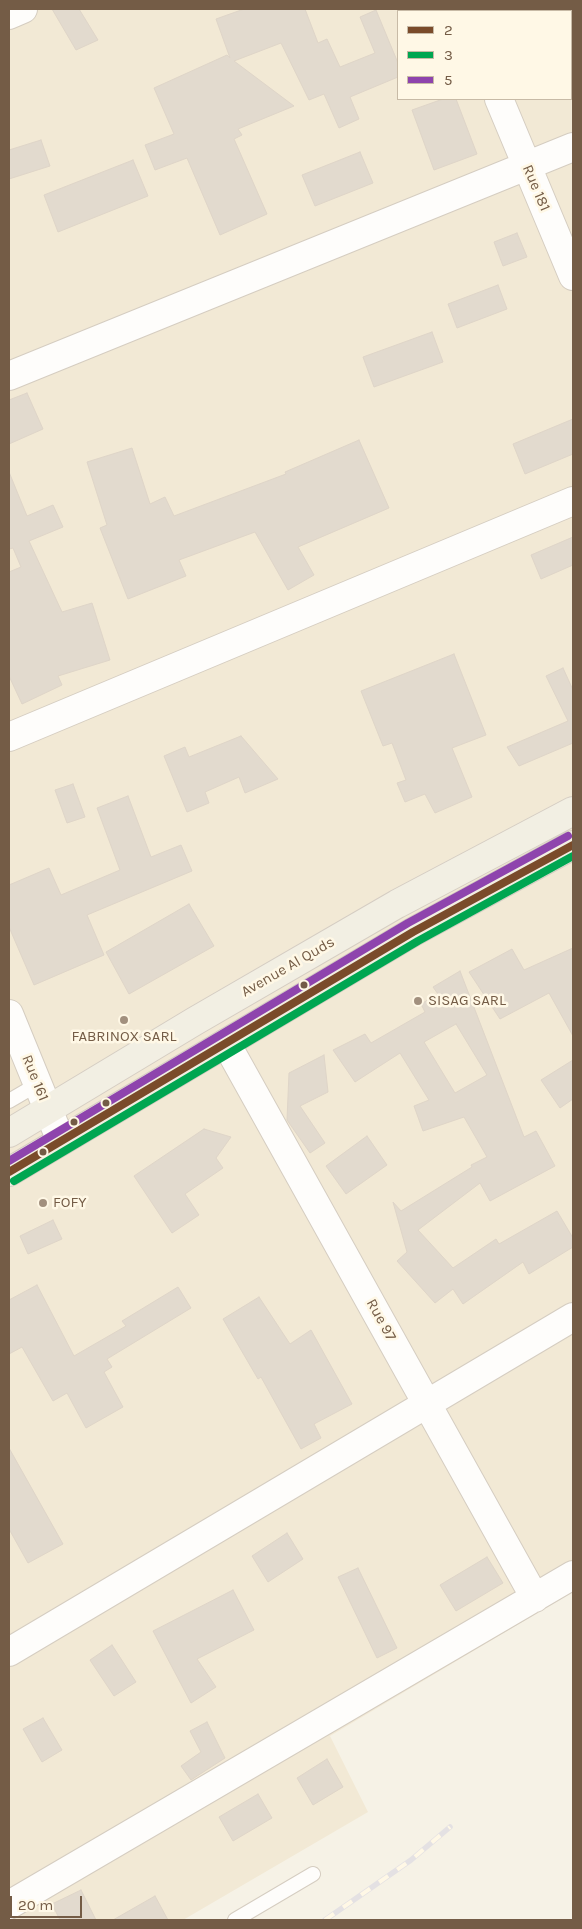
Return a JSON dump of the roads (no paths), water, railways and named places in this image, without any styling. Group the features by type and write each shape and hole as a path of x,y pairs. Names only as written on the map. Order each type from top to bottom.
{"main road":[{"name":"Avenue Al Quds","path":"9,1133 195,1021 389,909 573,811"},
{"path":"9,1172 413,932 573,845"}],"street":[{"path":"9,15 23,9"},
{"name":"Rue 181","path":"499,100 573,276"},
{"path":"9,376 573,147"},
{"path":"9,737 573,501"},
{"name":"Rue 161","path":"12,1032 38,1084 62,1141"},
{"name":"Rue 97","path":"226,1043 535,1598"},
{"path":"9,1652 573,1318"},
{"path":"9,1905 573,1575"}],"lane":[{"path":"9,1101 38,1084"},
{"path":"235,1920 313,1874"}],"railway":[{"path":"325,1920 411,1860 450,1827"}],"place":[{"name":"SISAG SARL","path":"418,1001"},
{"name":"FABRINOX SARL","path":"124,1020"},
{"name":"FOFY","path":"43,1203"}]}
